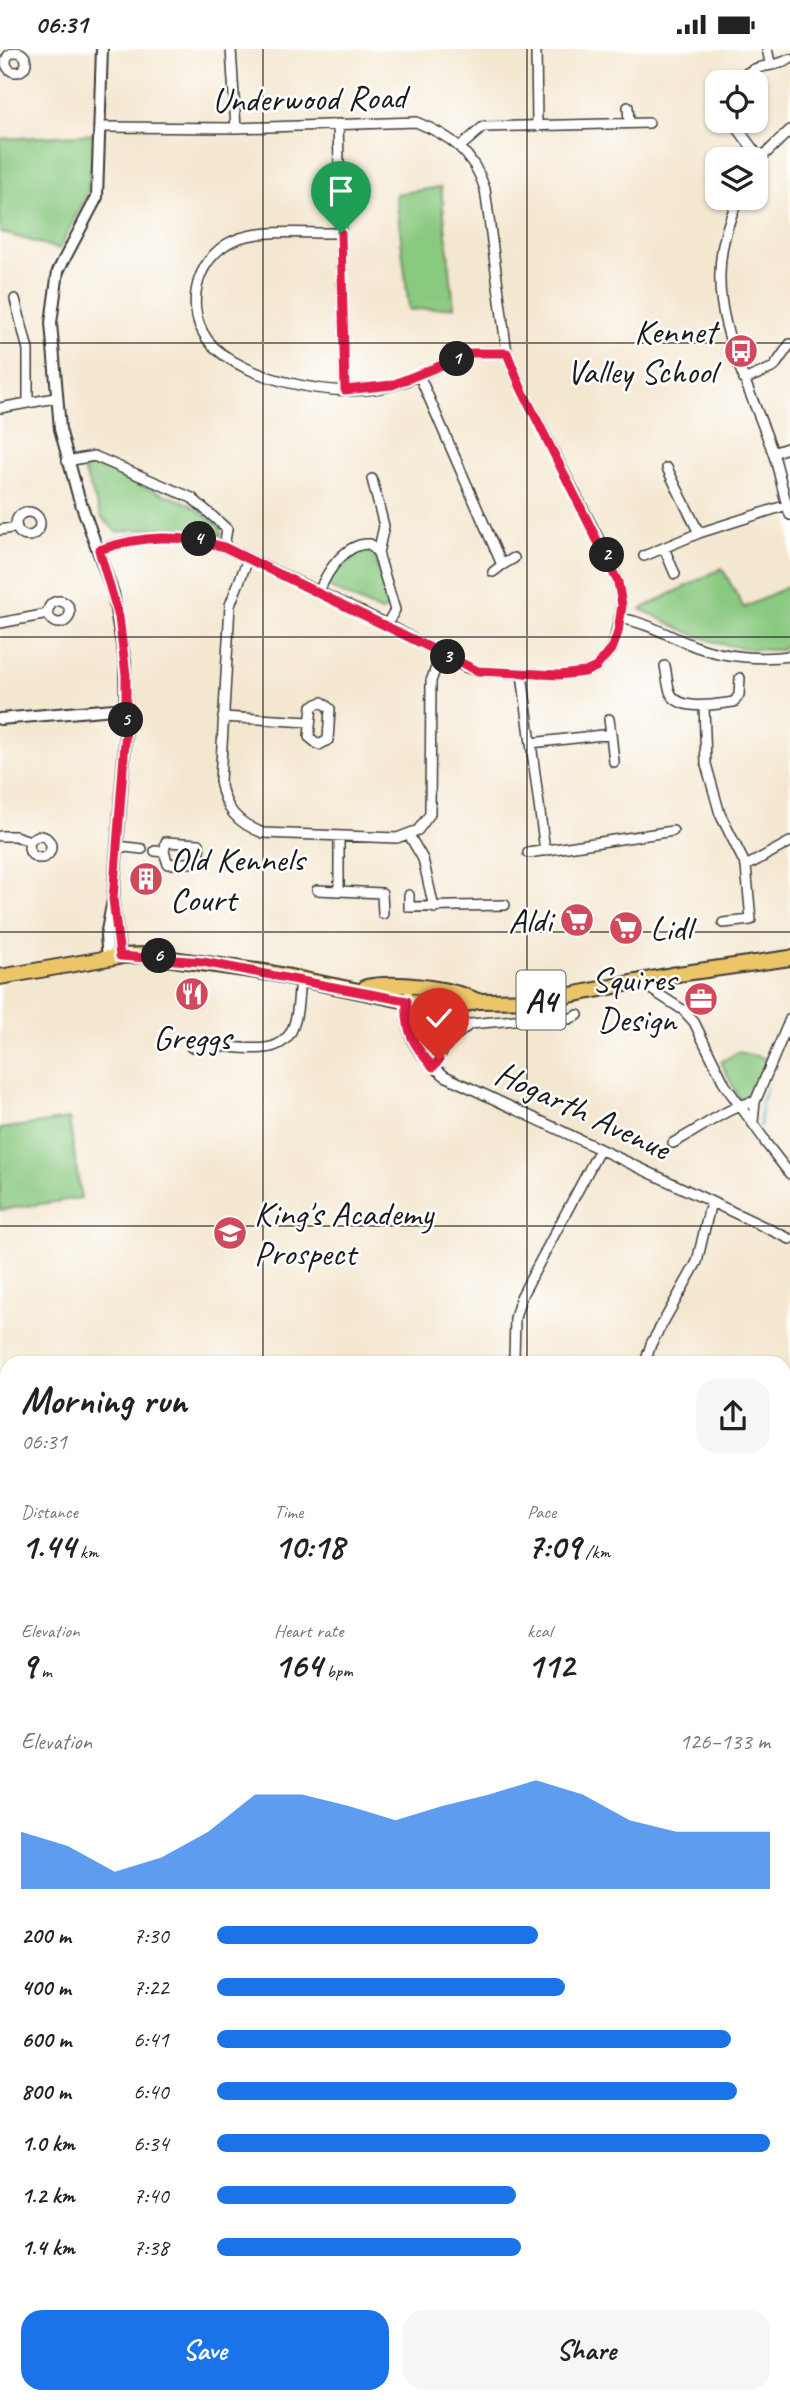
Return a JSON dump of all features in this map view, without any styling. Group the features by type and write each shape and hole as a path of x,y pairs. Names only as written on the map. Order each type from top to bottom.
{"main road":[{"name":"A4","path":"0,977 114,957 178,958 358,989 376,985 408,994 465,995 477,1001 545,1000 638,981 790,958"}],"street":[{"path":"102,49 97,197 63,260 53,293 51,323 55,398 67,461 99,550 119,617 125,662 117,846 113,899 106,936 114,957"},
{"path":"231,49 236,128"},
{"path":"536,49 537,125"},
{"path":"767,49 771,62"},
{"path":"751,70 771,62 782,63 790,59"},
{"path":"628,107 629,123"},
{"name":"Underwood Road","path":"99,550 141,539 164,537 198,539 224,547 387,624 478,671 575,674 596,667 613,647 620,618 622,594 610,559 521,388 507,353 485,189 477,166 461,146 438,131 416,122 236,128 101,127"},
{"path":"461,146 483,127 649,123"},
{"path":"338,124 345,390"},
{"path":"768,150 790,130"},
{"path":"644,557 699,533 788,510 773,453 744,380 724,317 718,274 722,245 735,210"},
{"path":"341,233 239,239 221,249 203,267 196,287 195,306 199,324 208,340 225,355 255,371 289,383 345,390 392,385 472,353 507,353"},
{"path":"15,299 26,335 29,401"},
{"path":"744,380 774,367 790,344"},
{"path":"419,375 502,565"},
{"path":"0,408 55,398"},
{"path":"773,453 790,447"},
{"path":"67,461 94,456 192,498 227,529 224,547"},
{"path":"667,468 699,533"},
{"path":"372,479 384,526 378,553"},
{"path":"0,530 17,527"},
{"path":"318,592 330,570 359,543 370,544 378,553 395,610 387,624"},
{"path":"664,548 675,574"},
{"path":"493,572 514,558"},
{"path":"248,559 230,605 220,781 233,816 244,826 263,833 397,838 409,835 426,823 430,814 431,681 441,654"},
{"path":"0,623 48,614"},
{"path":"620,618 646,622 697,647 713,651 750,657 790,656"},
{"path":"665,666 671,695 680,702 704,706 734,702 739,695 740,678"},
{"path":"522,674 545,851"},
{"path":"704,706 709,776 720,814 746,866 751,920 723,923"},
{"path":"0,719 125,708"},
{"path":"223,716 309,722"},
{"path":"609,719 614,762"},
{"path":"531,743 611,734"},
{"path":"528,853 673,831"},
{"path":"0,835 15,835 30,841"},
{"path":"409,835 424,859 434,908"},
{"path":"339,836 339,891"},
{"path":"746,866 790,842"},
{"path":"117,846 142,849"},
{"path":"317,890 382,893 383,913"},
{"path":"409,895 409,907 505,905"},
{"path":"191,1047 206,1043 269,1049 284,1043 294,1026 300,978"},
{"path":"638,981 683,1010 694,1022 737,1104 790,1174"},
{"name":"Hogarth Avenue","path":"408,994 408,1033 433,1067 463,1085 790,1239"},
{"path":"433,1067 448,1042 470,1024 559,1016 569,1019 578,1015"},
{"path":"753,1122 755,1102 790,1019"},
{"path":"673,1143 701,1130 737,1104 755,1102"},
{"path":"519,1356 515,1318 521,1297 600,1149"},
{"path":"647,1356 651,1344 697,1262 711,1202"}],"green space":[{"path":"96,134 87,195 59,249 0,232 0,139"},
{"path":"441,187 454,307 409,310 396,194"},
{"path":"94,462 148,488 188,503 221,527 221,536 169,528 117,532 102,518 84,471"},
{"path":"365,548 374,555 389,607 381,612 324,585 355,550"},
{"path":"722,568 744,608 790,585 790,641 782,650 741,648 708,640 641,609"},
{"path":"738,1052 769,1059 755,1092 739,1099 721,1062"},
{"path":"69,1119 81,1198 0,1210 0,1129"}],"waterway":[{"path":"760,1127 762,1100 767,1088"}],"place":[{"name":"Kennet Valley School","path":"741,351"},
{"name":"Old Kennels Court","path":"146,879"},
{"name":"Aldi","path":"577,920"},
{"name":"Lidl","path":"626,928"},
{"name":"Greggs","path":"192,994"},
{"name":"Squires Design","path":"701,999"},
{"name":"King's Academy Prospect","path":"230,1233"}],"route":[{"path":"341,233 345,390 392,385 472,353 507,353 521,388 610,559 622,594 618,632 613,647 596,667 575,674 478,671 465,667 387,624 224,547 198,539 164,537 141,539 99,550 119,617 126,675 126,729 113,899 120,956 160,956 203,962 358,989 407,1001 406,1024 412,1042 433,1067 439,1060"}]}
